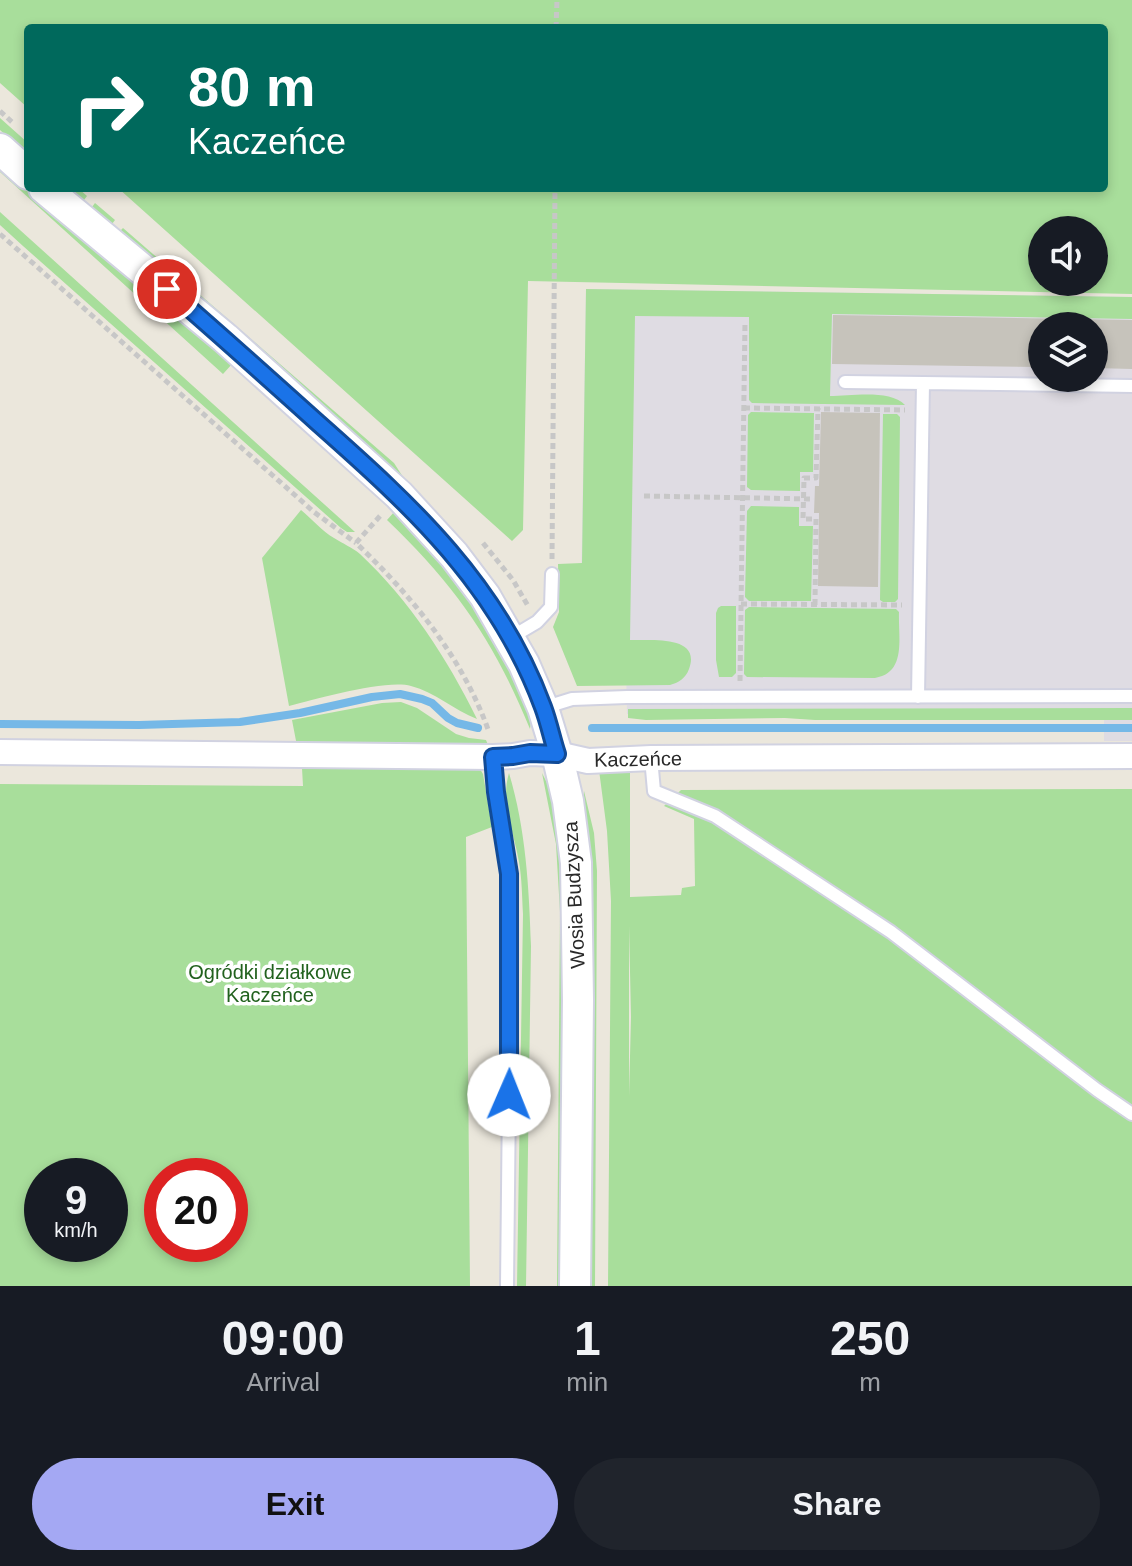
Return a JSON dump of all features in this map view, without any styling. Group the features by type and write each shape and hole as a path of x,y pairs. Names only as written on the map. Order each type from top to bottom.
{"street":[{"path":"0,149 24,170"},
{"name":"Wosia Budzysza","path":"49,192 225,338 399,495 454,555 485,596 510,638 543,708 557,754 568,801 576,863 575,1286"},
{"name":"Kaczeńce","path":"0,752 493,757 530,753 557,754 588,761 651,758 1132,756"}],"lane":[{"path":"845,382 1132,386"},
{"path":"918,697 923,383"},
{"path":"510,638 537,622 551,607 552,574"},
{"path":"543,708 572,699 1132,696"},
{"path":"493,757 509,874 507,1286"},
{"path":"651,758 654,791 715,816 891,932 1132,1114"}],"path":[{"path":"556,24 557,0"},
{"path":"552,574 555,192"},
{"path":"0,234 314,512 356,543 405,593 452,656 484,718 493,746 493,757"},
{"path":"728,682 740,682 745,322"},
{"path":"744,408 922,410"},
{"path":"815,605 816,519 803,519 804,478 816,478 818,408"},
{"path":"356,543 399,495"},
{"path":"644,496 814,499"},
{"path":"903,590 903,618"},
{"path":"741,604 903,605"}],"shaded area":[{"path":"586,289 1132,297 1132,741 1104,741 1104,715 627,714 626,665 580,656"}],"green space":[{"path":"0,0 1132,0 1132,294 1108,293 1108,216 1028,216 1028,292 528,281 523,530 512,541 122,192 1108,192 1108,24 24,24 24,104 0,83"},
{"path":"0,118 24,139 24,151 0,130"},
{"path":"0,166 24,188 24,192 29,192 233,363 223,374 0,172"},
{"path":"70,192 82,192 87,196 84,200 92,207 95,203 115,220 112,224 120,231 123,228 394,463 403,477 401,480"},
{"path":"0,212 355,532 341,528 23,246 0,225"},
{"path":"586,289 1132,297 1132,319 1108,319 1108,312 1028,312 1028,317 832,314 830,396 880,395 905,405 752,403 749,400 749,317 635,316 630,640 660,640 681,645 688,650 691,658 686,675 670,685 577,686 553,627 559,612 558,564 582,563"},
{"path":"751,412 814,413 813,472 800,472 800,491 751,490 747,487 748,415"},
{"path":"883,414 897,414 900,417 898,599 895,602 880,600"},
{"path":"751,506 799,507 799,526 813,526 811,601 749,601 745,597 747,511"},
{"path":"301,510 330,535 360,554 395,591 440,652 477,719 428,692 400,685 351,691 289,706 262,558"},
{"path":"395,511 446,569 489,631 523,696 530,716 530,729 502,668 471,616 433,568 387,520"},
{"path":"721,606 736,606 736,673 732,677 719,677 716,660 716,613"},
{"path":"749,607 896,609 899,612 899,652 896,662 885,675 875,678 747,677 744,674 745,610"},
{"path":"401,702 417,708 456,734 486,740 488,745 297,746 292,720"},
{"path":"1132,708 1132,720 628,718 628,709"},
{"name":"Ogródki działkowe Kaczeńce","path":"474,766 483,774 492,827 466,837 470,1286 0,1286 0,784 303,786 302,768"},
{"path":"630,767 630,897 681,895 682,888 695,886 694,819 664,806 681,790 1132,789 1132,1286 608,1286 611,901 607,831 599,770","holes":["629,926 631,1017 629,1096"]},
{"path":"509,773 523,837 531,946 526,1286 517,1286 523,914 520,868 507,806"},
{"path":"542,773 552,793 561,856 566,934 563,1286 557,1286 560,912 556,844"},
{"path":"584,791 594,833 597,871 595,1286 589,1286 592,876 583,807"}],"building":[{"path":"833,315 1028,318 1028,367 832,364"},
{"path":"1108,320 1132,320 1132,369 1108,368"},
{"path":"821,412 880,413 878,587 818,586 819,513 814,513 815,486 819,486"}],"waterway":[{"path":"0,724 240,722 400,694 432,703 457,723 478,728"},
{"path":"592,728 1132,728"}],"route":[{"path":"167,289 399,495 429,526 485,596 524,664 543,708 557,754 493,757 509,874 509,1095"}]}
